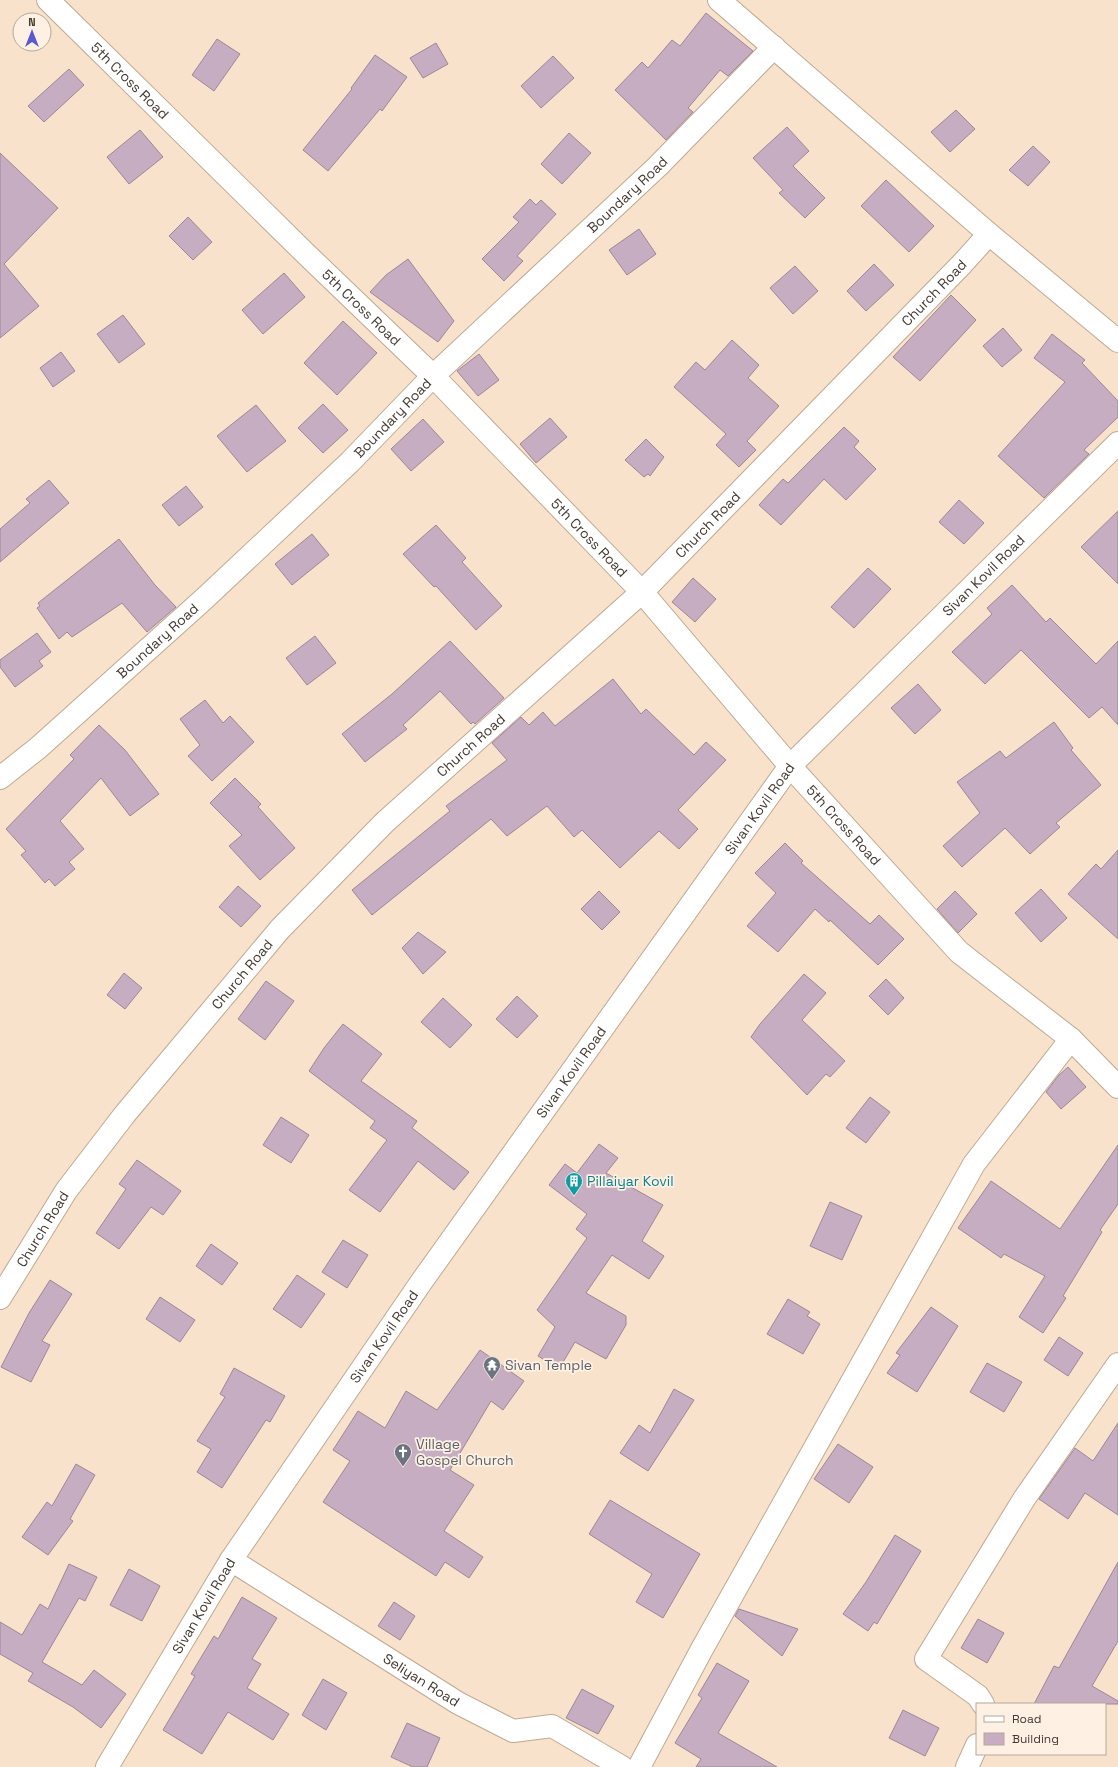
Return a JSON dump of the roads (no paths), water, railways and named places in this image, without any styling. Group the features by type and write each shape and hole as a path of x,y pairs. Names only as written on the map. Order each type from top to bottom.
{"street":[{"name":"5th Cross Road","path":"48,0 306,254 433,376 642,592 790,766 959,952 1071,1039 1118,1087"},
{"path":"719,0 989,234 1118,341"},
{"name":"Boundary Road","path":"0,778 38,748 204,599 350,462 433,376 658,166 774,47"},
{"name":"Church Road","path":"0,1298 66,1191 125,1114 280,929 385,822 642,592 962,264 989,234"},
{"name":"Sivan Kovil Road","path":"107,1767 231,1560 429,1271 790,766 1118,443"},
{"path":"639,1767 702,1649 974,1164 1071,1039"},
{"path":"982,1703 978,1696 926,1659 1024,1499 1118,1364"},
{"name":"Seliyan Road","path":"231,1560 458,1703 513,1731 552,1726 622,1767"},
{"path":"967,1767 976,1747"}],"place":[{"name":"Pillaiyar Kovil","path":"574,1196"},
{"name":"Sivan Temple","path":"492,1380"},
{"name":"Village Gospel Church","path":"403,1467"}]}
